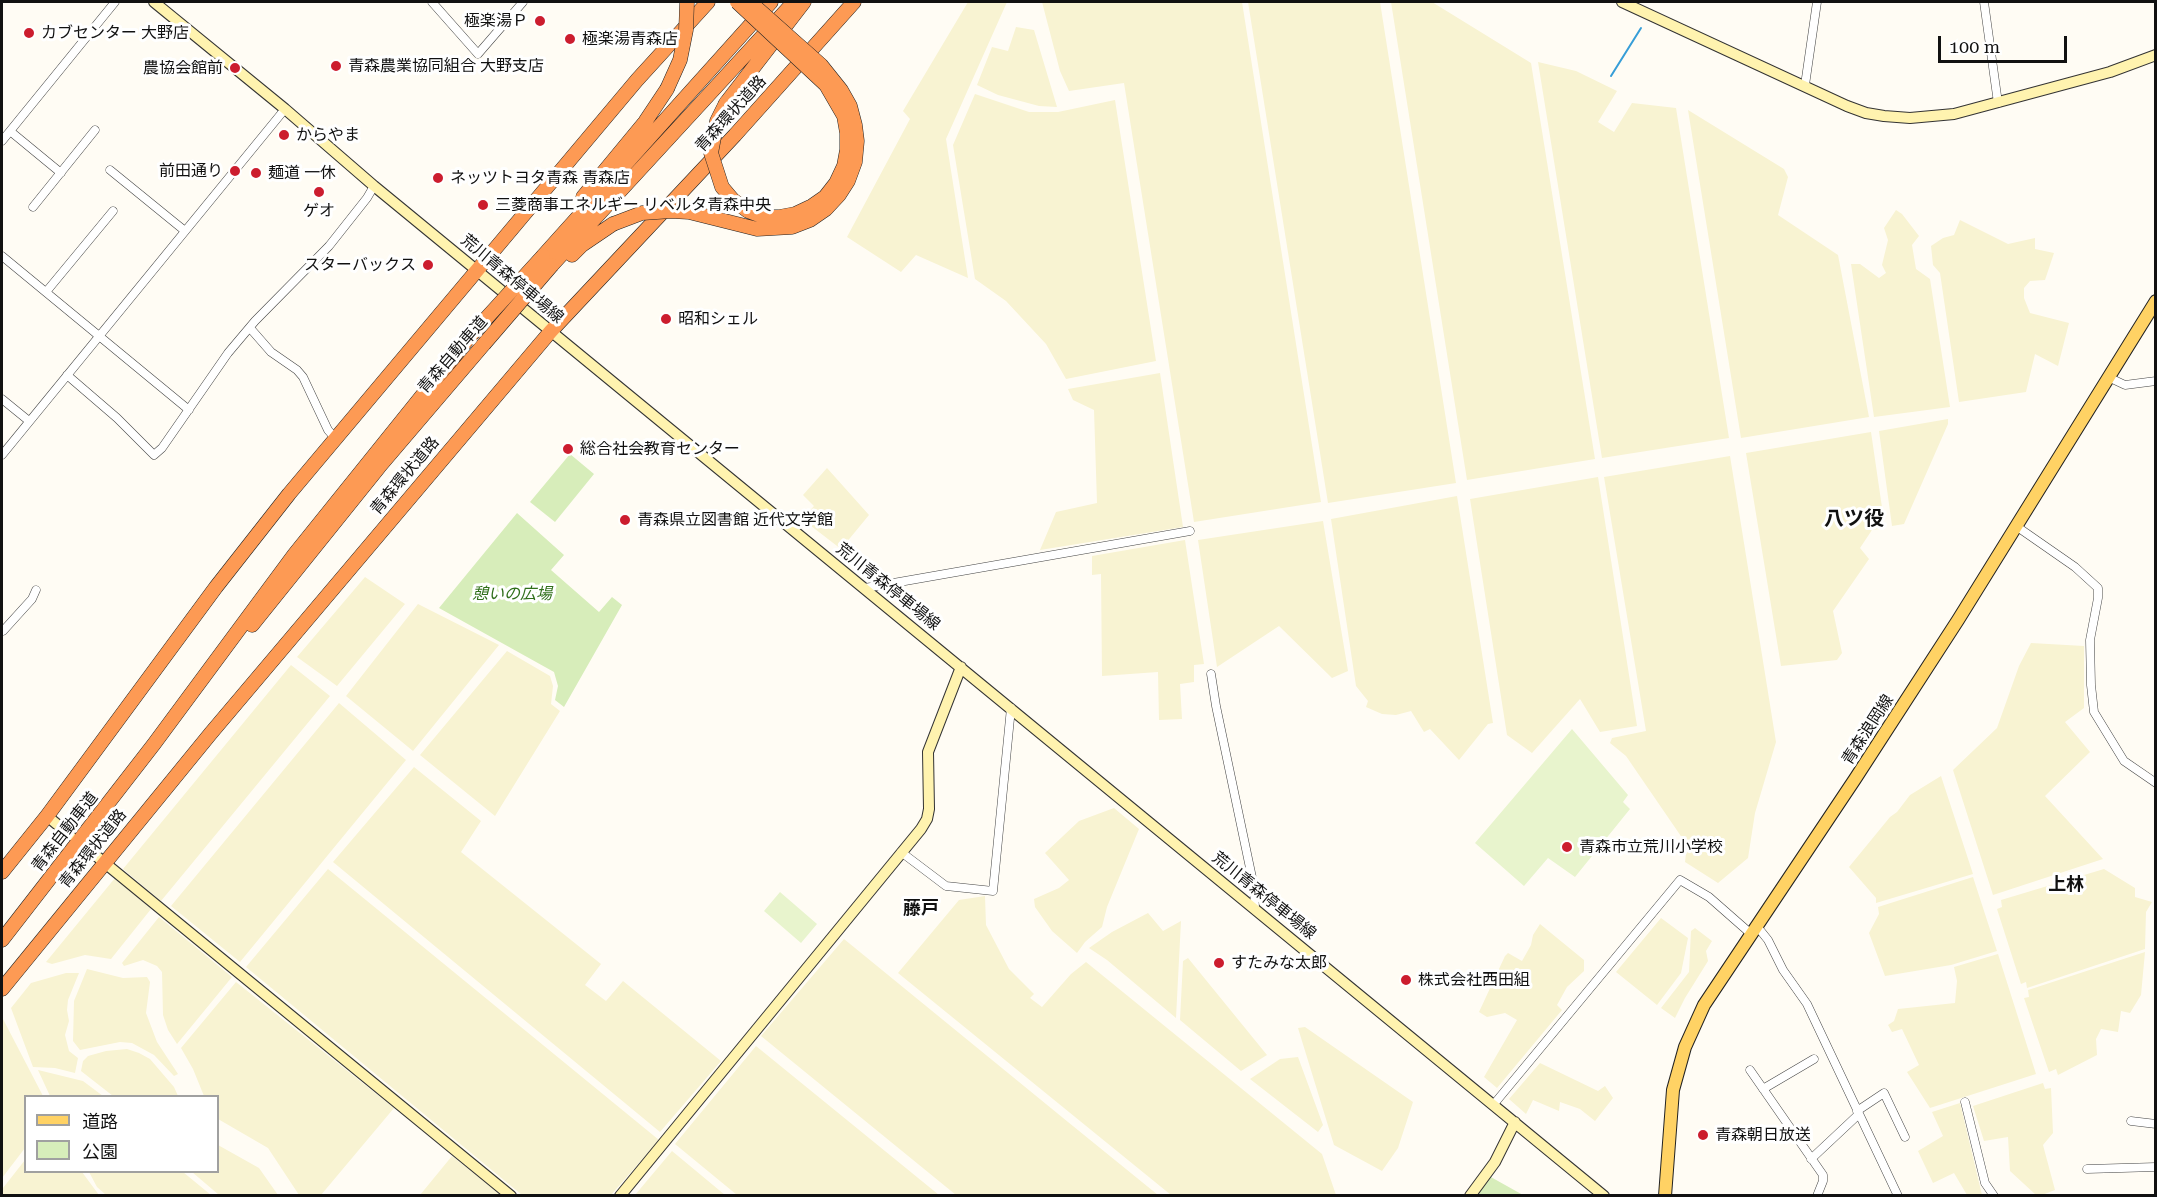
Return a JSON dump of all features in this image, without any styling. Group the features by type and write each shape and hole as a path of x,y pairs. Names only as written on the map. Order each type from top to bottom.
{"highway":[{"path":"547,261 668,89 680,60 686,30 687,2"},
{"path":"2,872 47,816 216,587 335,438 637,80 708,2"},
{"path":"737,2 826,85 844,116 847,141 844,166 836,183 825,197 812,207 779,217 764,217 748,211 733,200 722,187 711,153 717,121 726,103 804,2"},
{"path":"547,261 582,245 613,224 642,213 689,212 757,229 792,227 810,220 826,209 839,195 848,181 855,162 857,141 850,106 841,90 821,65 750,2"},
{"name":"青森自動車道","path":"154,744 387,458 512,311 547,261 771,2"},
{"name":"青森自動車道","path":"2,940 154,744 294,555 475,330 547,261 794,2"},
{"name":"青森環状道路","path":"2,989 104,861 431,470 551,331 735,135 854,2"}],"main road":[{"name":"荒川青森停車場線","path":"154,2 1604,1196"},
{"path":"1622,2 1640,5 1848,106 1866,113 1884,116 1930,117 1954,114 2110,72 2156,55"},
{"name":"青森浪岡線","path":"1665,1196 1671,1112 1678,1069 1704,1005 1856,779 2156,301"},
{"path":"620,1196 927,819 928,752 961,667"},
{"path":"47,816 70,835"},
{"path":"89,850 511,1196"},
{"path":"1470,1196 1495,1161 1515,1122"}],"street":[{"path":"2,141 115,2"},
{"path":"432,2 478,54 523,2"},
{"path":"1805,85 1817,2"},
{"path":"1984,2 1998,103"},
{"path":"3,449 29,421 285,109"},
{"path":"33,207 95,130"},
{"path":"10,131 61,173"},
{"path":"110,170 185,231"},
{"path":"67,375 117,418 154,455 162,448 228,353 329,246 375,186"},
{"path":"46,292 113,211"},
{"path":"2,256 189,410"},
{"path":"250,328 271,352 297,370 303,377 328,430 335,438"},
{"path":"2108,376 2125,385 2156,381"},
{"path":"2,399 29,421"},
{"path":"2016,526 2075,567 2098,588 2090,640 2094,711 2124,761 2156,783"},
{"path":"866,588 1190,531"},
{"path":"2,629 3,631 32,599 36,590"},
{"path":"1211,674 1254,887 1256,908"},
{"path":"901,852 946,886 993,891 1011,708"},
{"path":"1494,1104 1680,880 1709,897 1768,940 1783,970 1807,1004 1898,1196"},
{"path":"1763,1089 1814,1059"},
{"path":"1750,1070 1822,1175 1817,1196"},
{"path":"1811,1159 1858,1112 1884,1094 1905,1137"},
{"path":"1965,1102 1985,1183 1994,1196"},
{"path":"2131,1120 2156,1124"},
{"path":"2087,1169 2156,1167"}],"shaded area":[{"path":"968,2 1007,2 946,139 968,278 916,255 901,272 847,237 910,119 903,111"},
{"path":"1042,2 1242,2 1321,502 1194,522 1124,83 1069,91 1060,71"},
{"path":"1248,2 1380,2 1456,483 1328,503"},
{"path":"1391,2 1432,2 1531,63 1595,459 1467,480"},
{"path":"1016,27 1034,30 1057,107 1039,106 998,95 977,85 992,47 1008,51"},
{"path":"1538,62 1576,71 1617,91 1598,122 1614,132 1632,103 1676,108 1729,438 1602,458"},
{"path":"975,94 1029,112 1058,112 1115,100 1156,361 1066,379 1046,344 1006,301 975,279 953,145"},
{"path":"1688,110 1784,169 1788,177 1778,215 1838,255 1869,417 1741,438"},
{"path":"1896,210 1902,214 1919,236 1912,245 1916,269 1930,279 1950,407 1874,417 1851,264 1860,264 1879,278 1886,273 1882,265 1888,240 1884,228"},
{"path":"1960,220 2008,244 2035,238 2035,249 2054,253 2045,280 2030,281 2024,288 2024,298 2030,313 2069,323 2058,366 2035,354 2026,392 1959,402 1940,273 1933,265 1931,246 1943,238 1954,235"},
{"path":"1160,373 1183,527 1040,550 1056,512 1097,503 1094,410 1073,400 1068,389"},
{"path":"1948,419 1948,424 1904,524 1892,526 1879,431"},
{"path":"1871,432 1885,528 1872,530 1860,548 1869,559 1833,611 1842,653 1837,660 1781,666 1746,453"},
{"path":"1730,456 1776,742 1755,813 1748,858 1718,883 1685,862 1687,845 1626,756 1610,743 1612,738 1646,731 1604,477"},
{"path":"827,468 869,515 841,549 802,519 814,506 803,495"},
{"path":"1598,477 1637,726 1600,732 1580,699 1532,753 1507,735 1470,499"},
{"path":"1457,496 1493,723 1488,724 1459,760 1430,729 1424,732 1411,711 1396,715 1382,714 1366,707 1368,701 1356,686 1331,519"},
{"path":"1323,521 1348,671 1332,678 1279,626 1217,667 1198,540"},
{"path":"1185,540 1204,664 1194,665 1194,682 1180,684 1182,719 1159,720 1158,672 1102,676 1101,574 1092,575 1092,556"},
{"path":"365,577 405,604 337,686 297,657"},
{"path":"418,604 499,645 413,751 346,696"},
{"path":"2031,643 2084,646 2084,708 2065,722 2090,752 2045,796 2103,859 1993,895 1953,770 1997,728 2019,666"},
{"path":"507,651 550,676 553,686 551,704 560,711 495,816 420,755"},
{"path":"291,665 330,696 161,901 123,869"},
{"path":"339,703 406,760 240,962 171,906"},
{"path":"414,767 481,821 461,852 601,964 585,985 606,1001 623,981 721,1061 660,1132 333,862"},
{"path":"1941,776 1973,874 1876,903 1876,898 1849,867 1910,795"},
{"path":"1114,808 1139,829 1107,907 1102,927 1085,942 1077,953 1052,931 1035,907 1034,899 1059,888 1069,880 1045,853 1079,821"},
{"path":"328,869 659,1140 611,1195 522,1195 246,967"},
{"path":"2104,869 2135,888 2135,897 2152,902 2146,912 2145,949 2027,988 2026,982 2021,984 1997,909 2002,907 2001,900"},
{"path":"1973,877 1997,951 1951,965 1885,976 1869,933 1879,914 1878,907"},
{"path":"115,878 151,909 111,959 85,955 52,964 46,962"},
{"path":"985,896 986,925 1009,969 1034,994 1030,998 1042,1007 1071,974 1086,962 1322,1154 1336,1195 1171,1195 898,973 959,900"},
{"path":"1148,913 1163,931 1181,921 1176,1018 1107,960 1089,948 1112,932"},
{"path":"159,917 232,977 177,1044 168,1030 163,1015 162,972 157,966 143,960 124,966 122,963"},
{"path":"1661,918 1688,938 1681,973 1657,1005 1616,972"},
{"path":"1540,924 1584,960 1584,971 1567,987 1557,1005 1562,1010 1497,1088 1484,1077 1517,1020 1505,1013 1487,1017 1479,1012 1505,956 1508,953 1522,961"},
{"path":"1695,928 1712,941 1706,951 1708,961 1675,1018 1661,1008 1689,972 1691,931"},
{"path":"844,939 1158,1195 956,1195 761,1036"},
{"path":"2145,952 2141,995 2130,1013 2121,1011 2118,1032 2101,1029 2096,1039 2097,1055 2058,1075 2056,1069 2049,1072 2024,998 2029,997 2028,990"},
{"path":"1998,954 2036,1074 1930,1108 1907,1072 1919,1065 1902,1029 1892,1032 1888,1025 1894,1021 1898,1009 1955,1003 1957,981 1954,967"},
{"path":"1188,958 1267,1055 1241,1071 1180,1020 1183,961"},
{"path":"87,969 123,978 147,977 150,982 146,1013 157,1042 178,1074 174,1076 154,1055 132,1043 120,1042 80,1050 73,1041 74,1001"},
{"path":"66,973 79,973 68,1000 69,1021 65,1035 69,1051 78,1058 75,1073 55,1068 33,1067 11,1008 31,983"},
{"path":"236,982 394,1108 321,1195 299,1195 268,1148 219,1120 219,1095 204,1095 181,1048"},
{"path":"3,1019 42,1095 24,1095 24,1149 2,1178"},
{"path":"1305,1027 1413,1102 1398,1148 1382,1171 1334,1145 1298,1028"},
{"path":"756,1046 939,1195 737,1195 675,1144"},
{"path":"127,1049 150,1059 174,1087 178,1095 112,1095 81,1071 83,1061 88,1056"},
{"path":"1298,1057 1323,1125 1318,1132 1250,1079 1280,1059"},
{"path":"1540,1063 1598,1091 1605,1086 1613,1098 1595,1121 1580,1109 1560,1102 1559,1111 1533,1100 1526,1114 1509,1099"},
{"path":"38,1070 83,1081 102,1095 50,1095"},
{"path":"2043,1083 2045,1089 2051,1088 2053,1133 2043,1145 2055,1190 2036,1195 2010,1171 2008,1137 1984,1141 1973,1106"},
{"path":"1960,1103 1982,1195 1967,1195 1954,1173 1933,1183 1918,1151 1943,1136 1932,1112"},
{"path":"219,1146 259,1168 278,1195 219,1195 193,1173 219,1173"},
{"path":"672,1151 725,1195 635,1195"},
{"path":"452,1156 501,1195 420,1195"},
{"path":"24,1161 24,1173 83,1173 99,1195 2,1195 3,1188"},
{"path":"90,1173 184,1173 211,1195 106,1195 97,1187"}],"green space":[{"path":"570,454 594,474 555,522 530,502"},
{"name":"憩いの広場","path":"517,513 564,555 551,570 599,612 612,597 622,605 564,707 555,700 558,686 554,672 439,608"},
{"path":"1572,729 1628,795 1623,802 1630,809 1575,877 1548,858 1524,886 1475,843"},
{"path":"780,892 817,924 801,943 764,911"},
{"path":"1489,1176 1523,1195 1475,1196"}],"waterway":[{"path":"1611,76 1641,28"}],"place":[{"name":"極楽湯Ｐ","path":"540,21"},
{"name":"カブセンター 大野店","path":"29,33"},
{"name":"極楽湯青森店","path":"570,39"},
{"name":"青森農業協同組合 大野支店","path":"336,66"},
{"name":"農協会館前","path":"235,68"},
{"name":"からやま","path":"284,135"},
{"name":"前田通り","path":"235,171"},
{"name":"麺道 一休","path":"256,173"},
{"name":"ネッツトヨタ青森 青森店","path":"438,178"},
{"name":"ゲオ","path":"319,192"},
{"name":"三菱商事エネルギー リベルタ青森中央","path":"483,205"},
{"name":"スターバックス","path":"428,265"},
{"name":"昭和シェル","path":"666,319"},
{"name":"総合社会教育センター","path":"568,449"},
{"name":"青森県立図書館 近代文学館","path":"625,520"},
{"name":"青森市立荒川小学校","path":"1567,847"},
{"name":"すたみな太郎","path":"1219,963"},
{"name":"株式会社西田組","path":"1406,980"},
{"name":"青森朝日放送","path":"1703,1135"}],"district":[{"name":"八ツ役","path":"1854,519"},
{"name":"上林","path":"2066,885"},
{"name":"藤戸","path":"921,909"}]}
